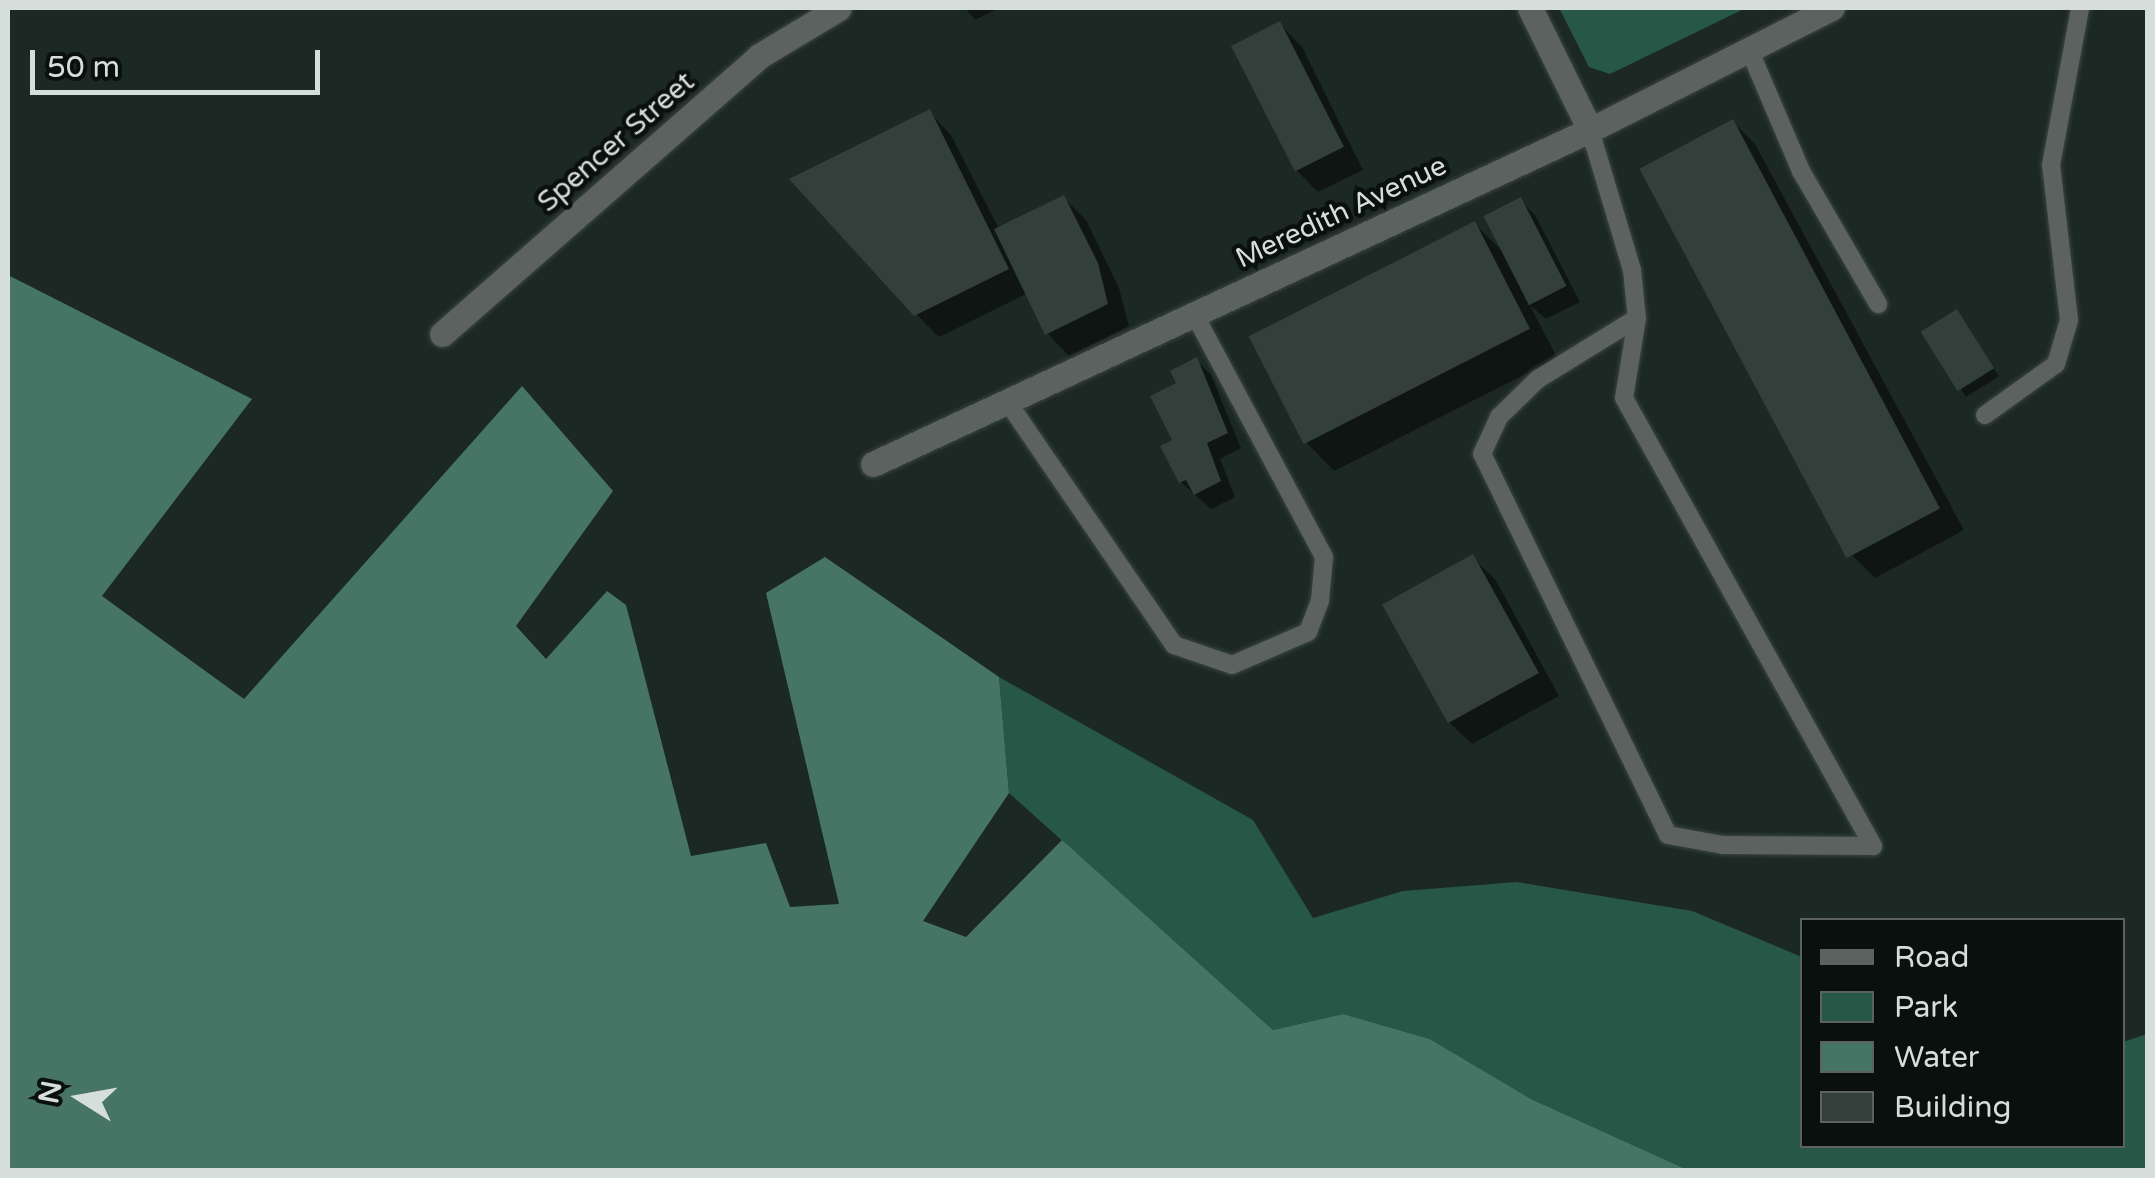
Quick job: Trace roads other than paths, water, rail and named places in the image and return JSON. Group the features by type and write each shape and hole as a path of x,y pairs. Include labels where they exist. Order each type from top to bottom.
{"street":[{"name":"Spencer Street","path":"442,334 759,56 839,8"},
{"path":"1530,8 1590,130"},
{"name":"Meredith Avenue","path":"872,464 1590,130 1832,8"}],"lane":[{"path":"1985,415 2056,364 2069,320 2050,165 2080,8"},
{"path":"1749,49 1801,171 1878,304"},
{"path":"1590,130 1632,270 1637,318 1624,398 1873,846 1723,845 1668,834 1482,454 1499,418 1538,380 1637,318"},
{"path":"1007,401 1174,645 1232,665 1308,632 1320,600 1324,558 1194,314"}],"water":[{"path":"8,275 252,399 102,596 244,699 522,386 613,491 516,626 546,659 607,591 626,605 691,856 766,843 790,907 839,904 766,593 825,557 999,677 1009,793 923,921 966,937 1062,840 1273,1030 1343,1014 1430,1039 1531,1099 1688,1170 8,1170"}]}
